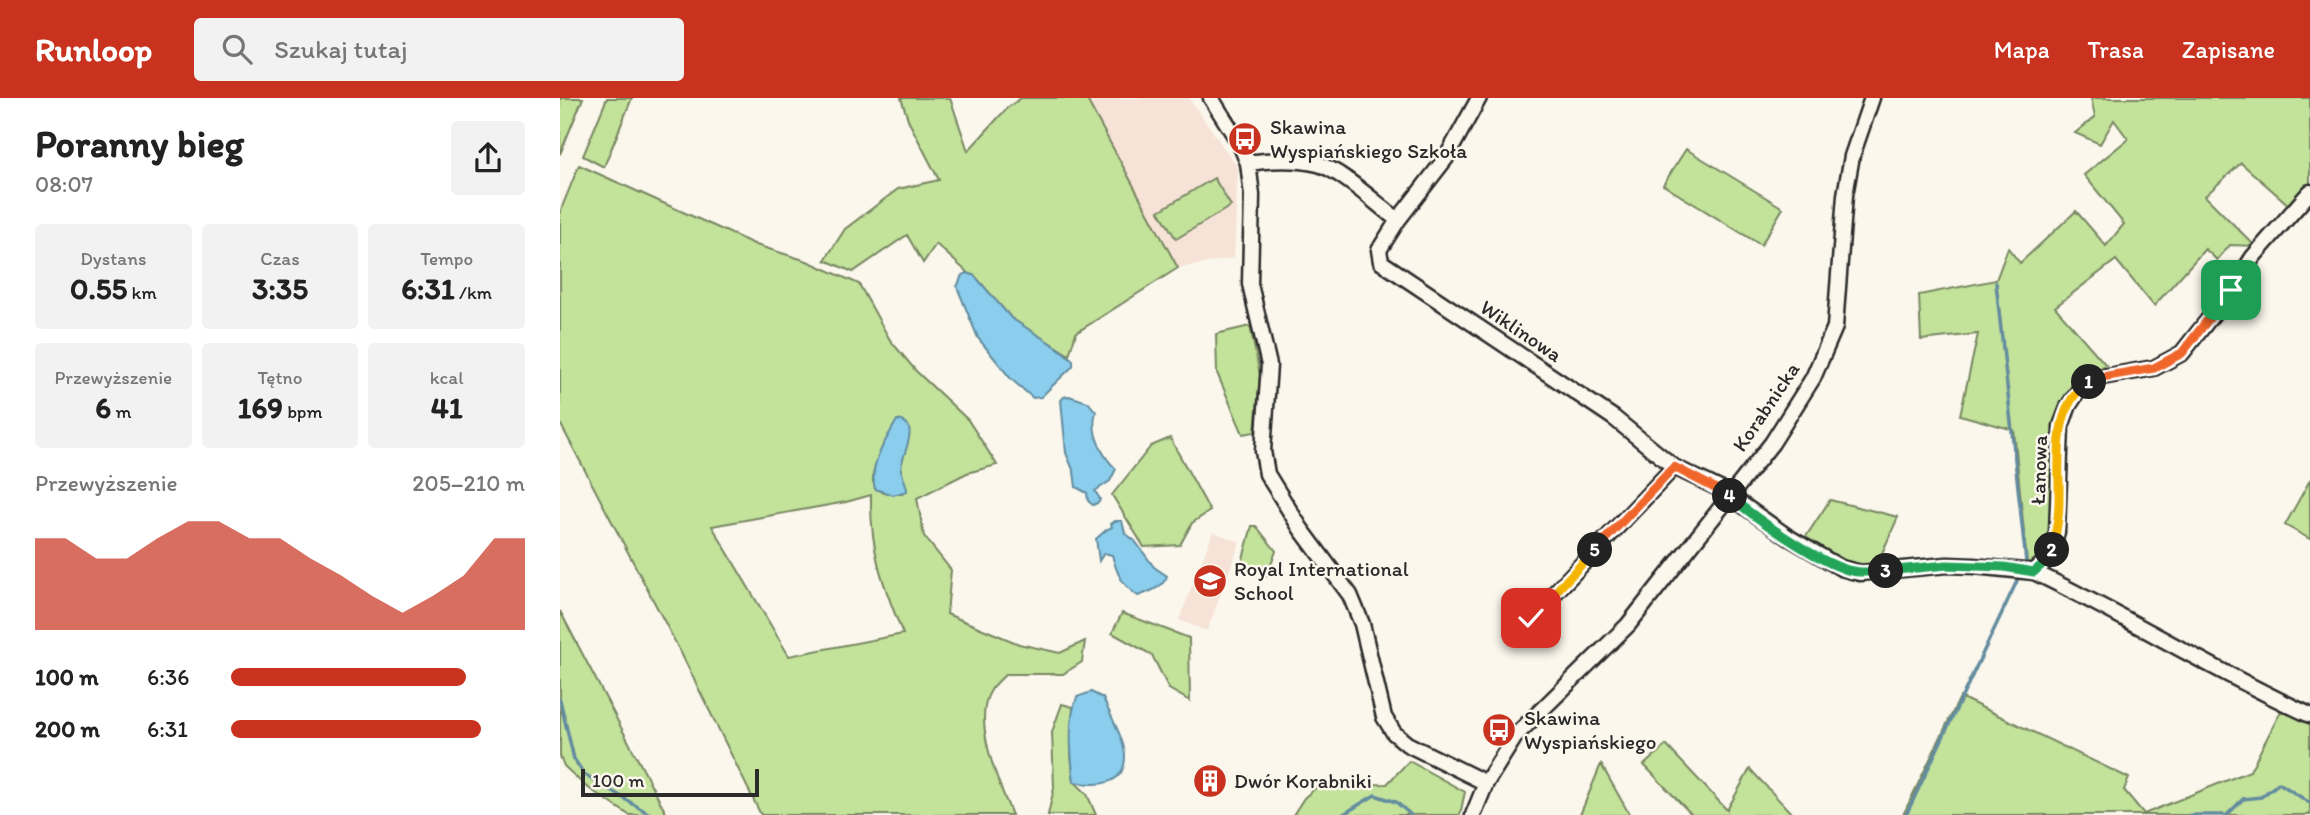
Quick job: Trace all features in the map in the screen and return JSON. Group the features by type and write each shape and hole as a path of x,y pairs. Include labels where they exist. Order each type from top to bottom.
{"street":[{"path":"1211,98 1240,144 1248,163 1252,195 1250,284 1269,365 1263,451 1267,474 1301,529 1350,595 1362,624 1384,717 1394,733 1407,744 1486,783"},
{"name":"Wiklinowa","path":"1479,98 1446,158 1398,220 1379,250 1381,262 1614,418 1674,467 1729,495"},
{"name":"Korabnicka","path":"1473,815 1486,783 1516,735 1628,625 1772,443 1813,378 1828,346 1837,310 1845,195 1852,156 1872,98"},
{"path":"1248,163 1265,160 1320,164 1398,220"},
{"name":"Łanowa","path":"2034,572 2050,557 2057,532 2061,426 2069,405 2081,387 2096,378 2154,368 2182,353 2253,257 2310,192"},
{"path":"1531,618 1674,467"},
{"path":"1729,495 1796,542 1841,568 1860,573 1961,565 2004,567 2034,572 2310,715"}],"shaded area":[{"path":"1086,98 1189,98 1238,168 1234,258 1178,268"},
{"name":"Royal International School","path":"1213,532 1240,542 1207,631 1179,620"}],"green space":[{"path":"560,98 583,98 560,154"},
{"path":"607,98 632,98 604,167 583,156"},
{"path":"901,98 950,98 968,151 1007,108 1021,98 1086,98 1178,268 1076,333 1069,355 1011,318 975,276 968,273 936,244 923,263 907,235 853,272 825,260 845,229 898,189 939,180 909,122"},
{"path":"2091,98 2310,98 2310,185 2290,206 2241,163 2205,196 2255,246 2230,245 2217,260 2205,249 2154,306 2116,260 2055,307 2106,365 2077,380 2070,391 2053,532 2044,552 2027,563 2014,430 1960,415 1978,334 1921,340 1919,295 1996,280 2008,248 2020,263 2076,211 2106,246 2124,224 2084,175 2128,139 2114,120 2100,144 2075,133 2095,117"},
{"path":"1686,149 1783,208 1761,245 1663,185"},
{"path":"579,165 756,245 807,261 859,284 890,340 916,371 968,420 997,465 967,473 917,498 924,536 951,570 947,614 1019,644 1060,653 1085,641 1082,662 1063,674 1006,674 991,690 984,718 985,735 994,770 1012,815 761,815 681,653 560,423 560,212","holes":["883,445 903,456 902,494 883,493 873,482","871,495 875,550 903,634 789,656 712,526"]},
{"path":"1214,178 1231,206 1176,239 1159,211"},
{"path":"1250,326 1260,375 1255,432 1243,434 1217,373 1216,334"},
{"path":"1170,438 1210,511 1192,523 1180,545 1144,547 1112,495 1151,446"},
{"path":"2310,480 2310,539 2285,525"},
{"path":"1830,500 1898,517 1876,567 1837,559 1803,541"},
{"path":"1252,526 1256,526 1276,551 1267,576 1241,566"},
{"path":"560,611 667,815 629,815 584,785 564,766 560,756"},
{"path":"1122,613 1189,638 1190,701 1169,689 1152,655 1112,633"},
{"path":"1960,697 2129,778 2124,790 2144,814 2250,771 2283,707 2310,720 2310,815 1903,815"},
{"path":"1062,704 1073,707 1071,755 1074,781 1087,794 1096,815 1048,815 1054,788 1052,732"},
{"path":"1666,745 1727,810 1750,769 1793,815 1692,815 1644,765"},
{"path":"1409,761 1465,792 1460,815 1293,815 1304,798 1319,785 1387,784"},
{"path":"1601,764 1628,812 1630,815 1580,815"}],"water":[{"path":"968,273 975,276 1011,318 1073,360 1073,366 1041,397 1033,398 1011,379 978,338 957,287 962,275"},
{"path":"1069,396 1088,402 1096,412 1094,427 1098,442 1116,469 1110,481 1095,491 1100,499 1093,505 1088,501 1087,493 1076,487 1074,472 1066,453 1061,400"},
{"path":"897,420 905,422 910,433 901,469 907,491 893,495 875,489 873,480 879,453"},
{"path":"1122,521 1125,533 1135,541 1154,567 1167,576 1155,589 1138,596 1121,579 1112,555 1104,553 1099,561 1096,539 1112,527 1111,524"},
{"path":"1091,692 1103,698 1120,735 1125,756 1120,774 1115,779 1100,784 1074,782 1071,728 1074,707 1077,697"}],"waterway":[{"path":"1996,283 2026,562 2024,566"},
{"path":"1906,815 2017,581"},
{"path":"560,700 574,759 584,774 651,815"},
{"path":"2227,815 2243,799 2261,797 2279,783 2310,803"},
{"path":"1342,815 1375,795 1396,802 1411,815"},
{"path":"2190,815 2224,815"}],"place":[{"name":"Skawina Wyspiańskiego Szkoła","path":"1245,139"},
{"name":"Royal International School","path":"1210,581"},
{"name":"Skawina Wyspiańskiego","path":"1499,730"},
{"name":"Dwór Korabniki","path":"1210,781"}],"route":[{"path":"1531,618 1674,467 1720,489 1814,554 1841,568 1860,573 1947,565 2004,567 2034,572 2050,557 2057,532 2061,426 2069,405 2081,387 2096,378 2154,368 2182,353 2231,290"}]}
